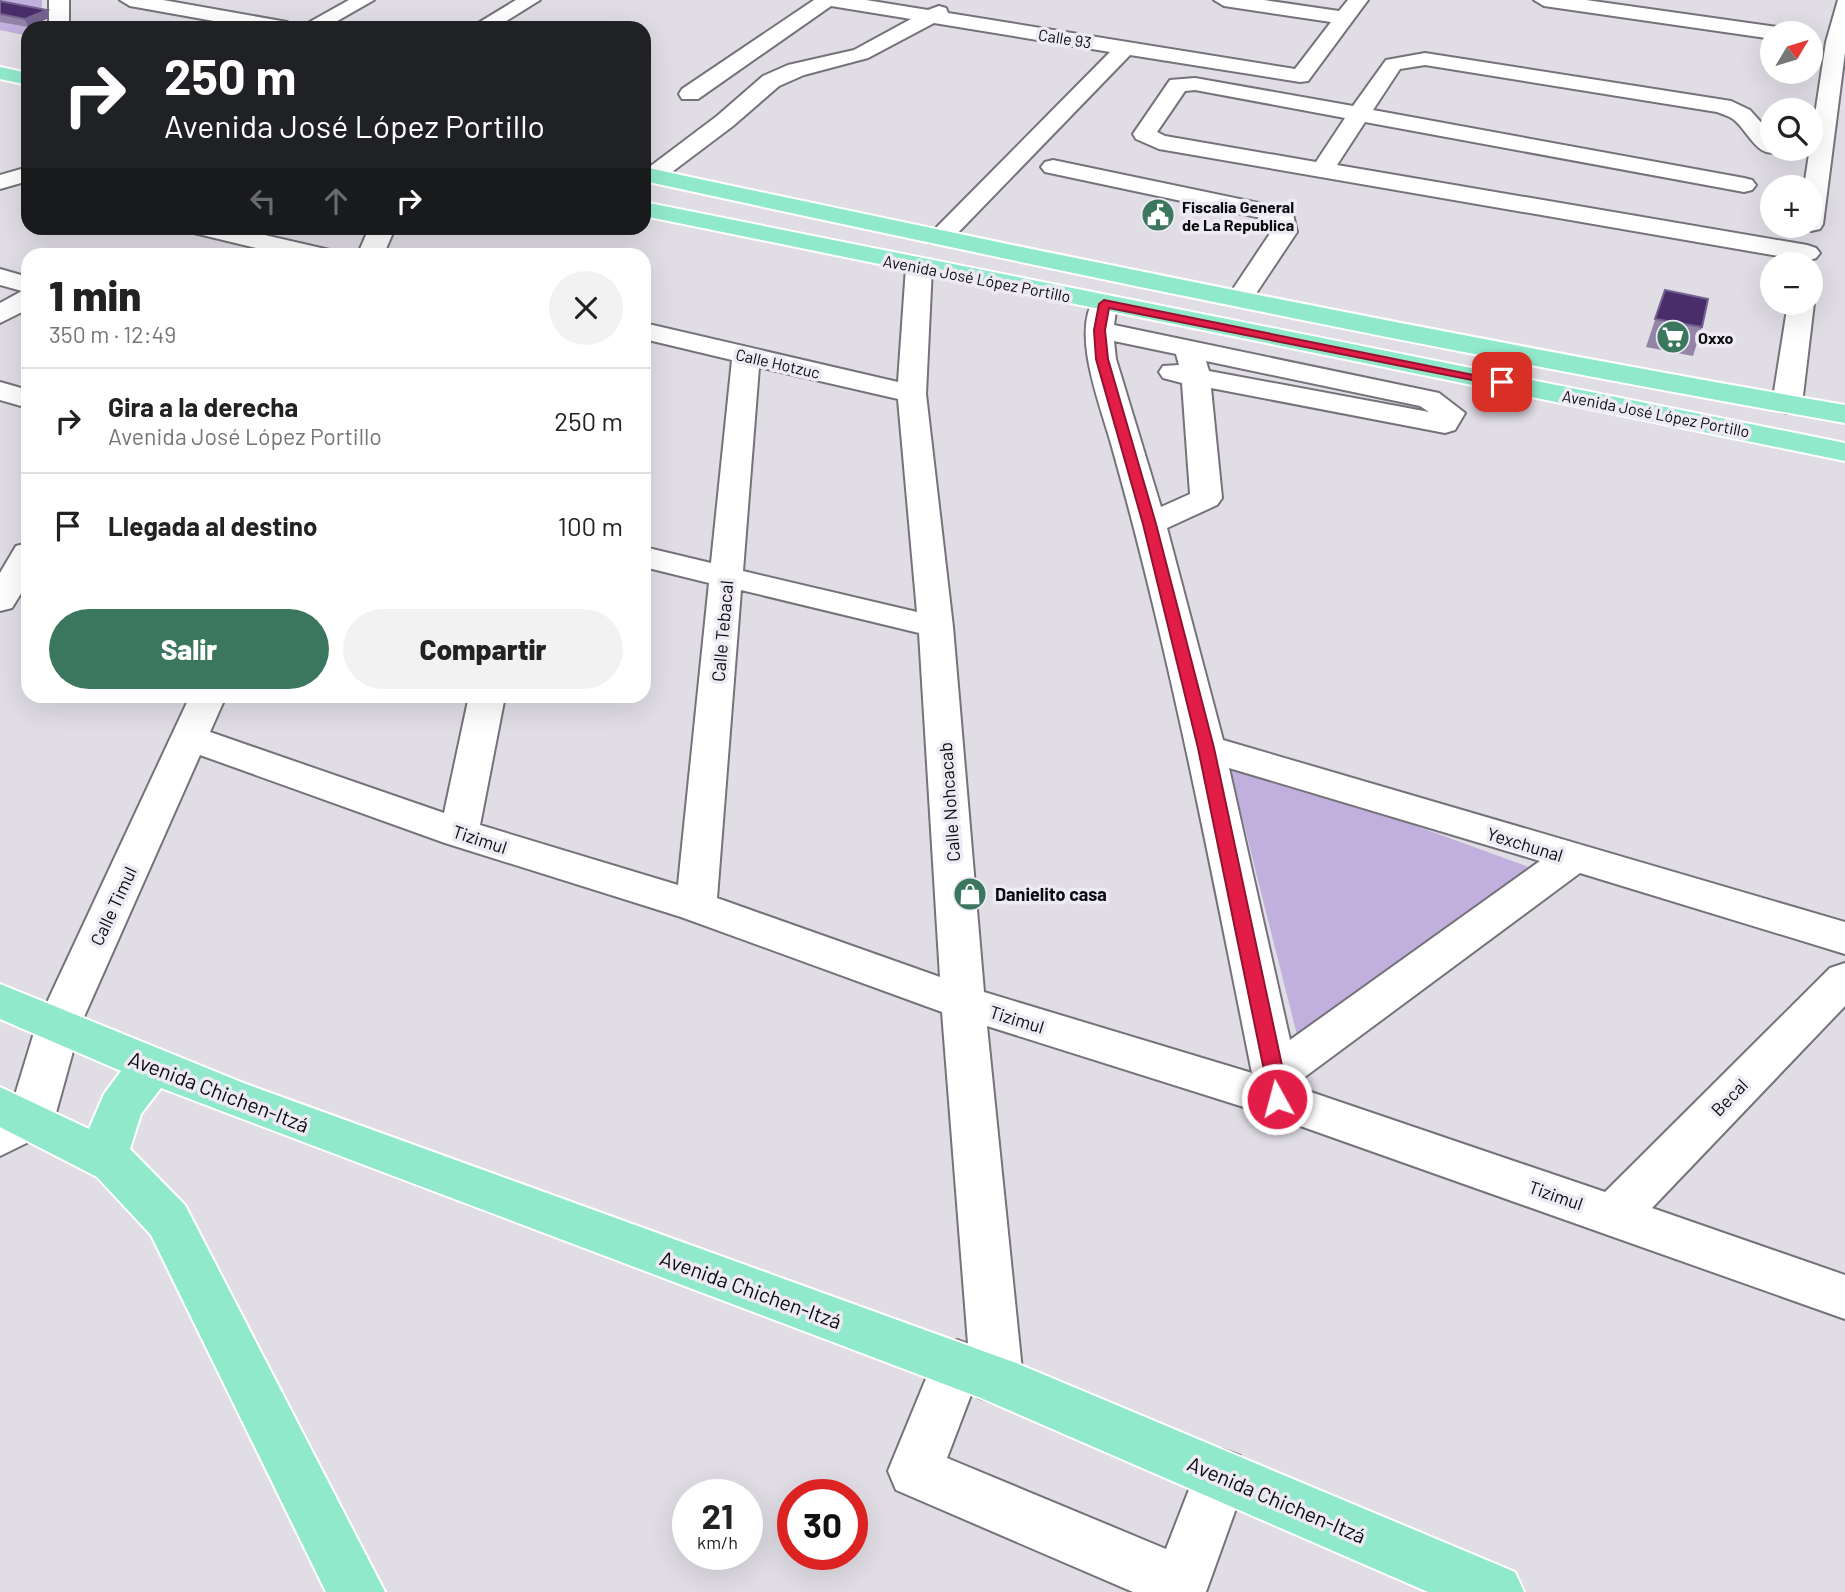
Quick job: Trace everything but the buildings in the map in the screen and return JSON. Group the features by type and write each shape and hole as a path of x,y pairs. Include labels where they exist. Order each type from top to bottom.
{"main road":[{"path":"0,73 21,78"},
{"name":"Avenida José López Portillo","path":"651,176 929,253 1102,331 1845,452"},
{"name":"Avenida José López Portillo","path":"651,210 1240,298 1845,414"},
{"name":"Avenida Chichen-Itzá","path":"0,1001 230,1097 977,1372 1495,1592"},
{"path":"105,1158 113,1120 131,1087 155,1066"},
{"path":"10,1121 114,1163 168,1220 356,1592"}],"street":[{"path":"59,0 59,21"},
{"path":"130,0 248,21"},
{"path":"323,21 364,0"},
{"path":"492,21 530,0"},
{"path":"690,94 828,0"},
{"name":"Calle 93","path":"828,0 1300,76 1344,18"},
{"path":"651,173 715,129 771,81 796,70 861,54 933,17 954,0"},
{"path":"1224,0 1344,18 1358,0"},
{"path":"1544,0 1760,31"},
{"path":"1823,135 1836,42 1845,4"},
{"path":"1824,40 1836,42"},
{"path":"929,253 1125,48"},
{"path":"1321,171 1392,64 1425,59 1723,106 1742,115 1760,136"},
{"path":"1744,185 1632,184 1358,113 1195,84 1178,85 1144,134 1159,142 1771,252"},
{"path":"1053,167 1283,215 1284,232 1240,298"},
{"path":"1,181 21,176"},
{"path":"1,181 21,185"},
{"path":"1621,223 1632,184"},
{"path":"234,235 290,248"},
{"name":"Calle Nohcacab","path":"929,253 912,394 936,627 963,1002 977,1372"},
{"path":"0,277 21,283"},
{"path":"0,315 21,302"},
{"path":"1787,404 1799,315"},
{"path":"1102,331 1193,364 1445,424 1450,413 1429,399 1193,364"},
{"path":"1102,331 1206,748 1276,1087 1573,858"},
{"name":"Calle Hotzuc","path":"651,333 912,394"},
{"name":"Calle Tebacal","path":"696,906 746,356"},
{"path":"1150,524 1206,498 1193,364"},
{"path":"0,391 21,397"},
{"path":"651,559 936,627"},
{"path":"0,601 21,565"},
{"name":"Calle Timul","path":"10,1121 58,1026 205,703"},
{"path":"459,833 485,703"},
{"name":"Tizimul","path":"191,738 459,833 696,906 963,1002 1276,1087 1614,1215 1845,1297"},
{"name":"Yexchunal","path":"1206,748 1845,938"},
{"name":"Becal","path":"1614,1215 1845,979"},
{"path":"977,1372 915,1471 1181,1584 1221,1475"}],"shaded area":[{"path":"0,0 42,0 41,21 21,21 21,34 0,30"},
{"path":"1227,757 1537,870 1299,1043"}],"place":[{"name":"Fiscalia General de La Republica","path":"1158,215"},
{"name":"Oxxo","path":"1673,337"},
{"name":"Danielito casa","path":"970,894"}],"route":[{"path":"1277,1099 1275,1075 1206,748 1150,524 1102,359 1100,319 1104,304 1502,382"}]}
